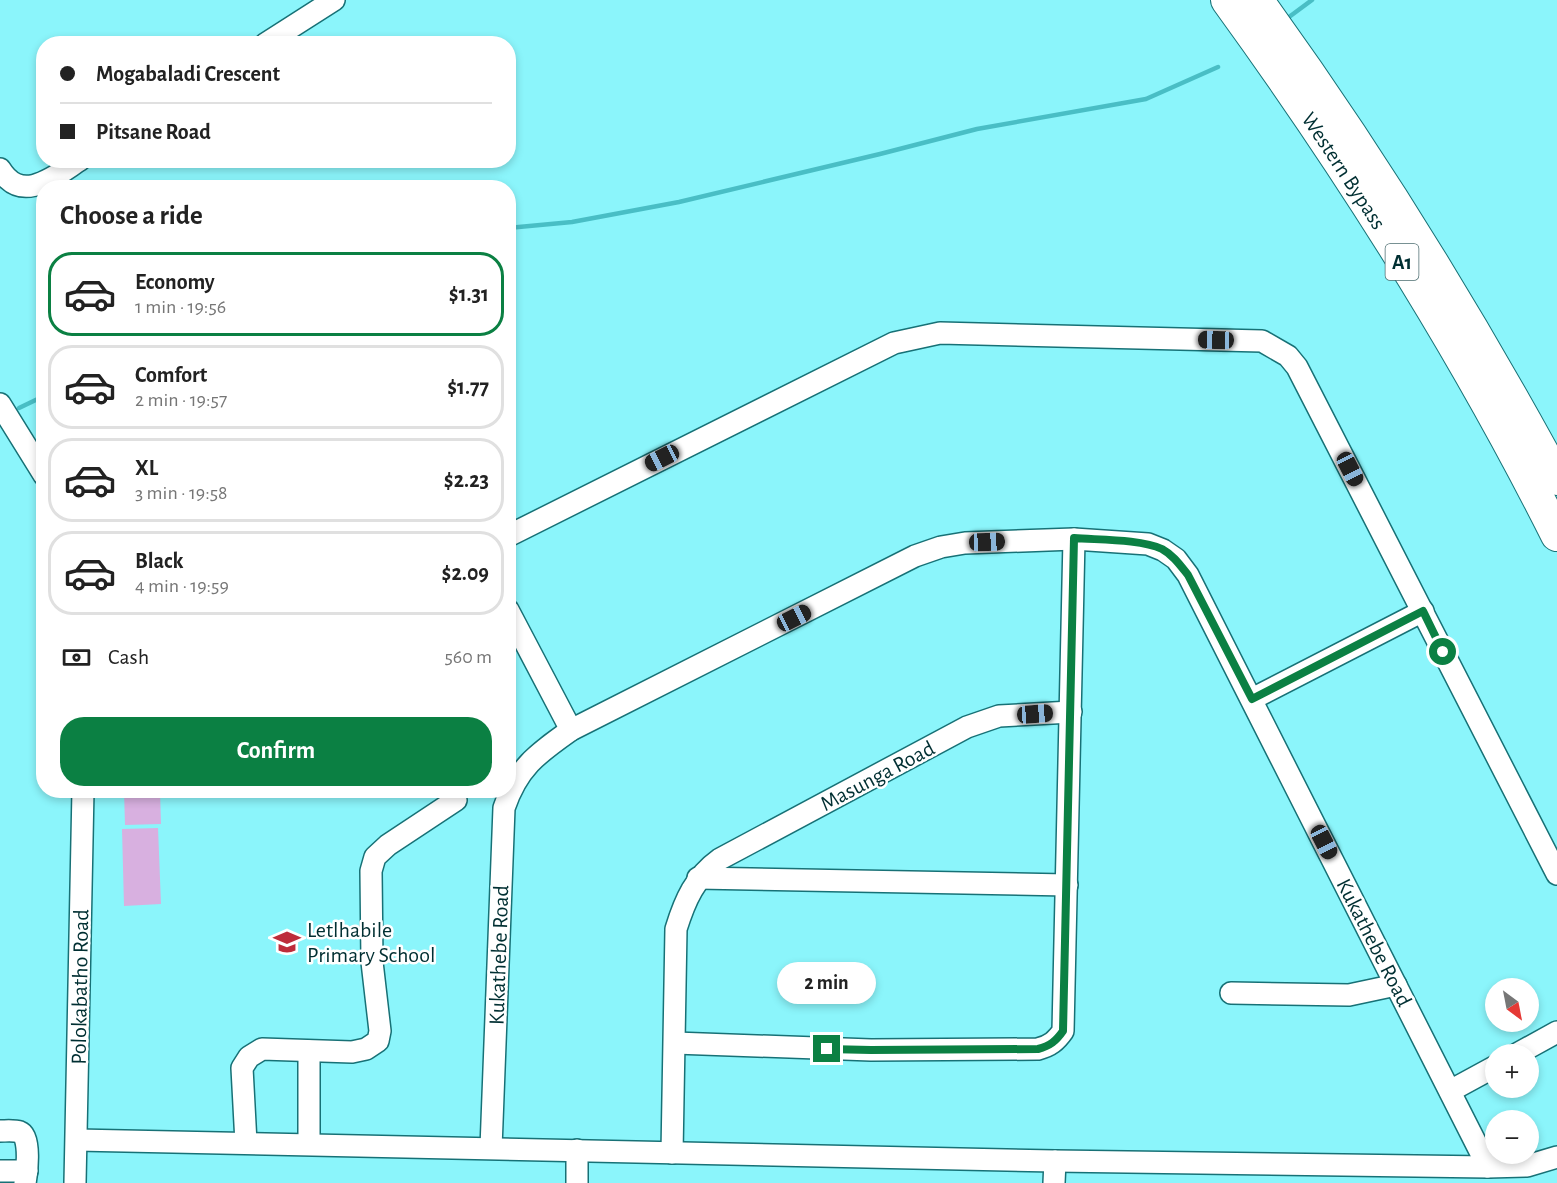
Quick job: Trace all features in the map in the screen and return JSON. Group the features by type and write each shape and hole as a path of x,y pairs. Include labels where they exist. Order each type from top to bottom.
{"highway":[{"name":"Western Bypass","path":"1227,0 1290,87 1406,269 1477,388 1557,536"},
{"name":"Western Bypass","path":"1257,0 1312,75 1429,256 1500,374 1557,479"}],"street":[{"path":"278,36 334,0"},
{"path":"49,180 68,168"},
{"path":"0,169 4,176 17,184 36,186"},
{"path":"516,532 894,343 916,337 940,333 1262,341 1288,356 1297,367 1557,874"},
{"path":"0,404 36,462"},
{"path":"675,1043 871,1050 1038,1049 1057,1040 1063,1031 1074,538"},
{"name":"Kukathebe Road","path":"516,782 536,754 571,730 915,556 941,546 1074,538 1148,544 1163,549 1176,559 1188,575 1488,1167"},
{"path":"1252,699 1423,611"},
{"path":"516,625 571,730"},
{"name":"Masunga Road","path":"698,878 720,859 968,727 999,716 1071,712"},
{"name":"Polokabatho Road","path":"75,1183 83,798"},
{"name":"Kukathebe Road","path":"491,1148 504,807 507,798"},
{"path":"246,1143 242,1068 249,1057 262,1049 352,1052 366,1049 378,1041 380,1031 372,962 371,871 375,857 388,845 456,800"},
{"path":"672,1153 676,929 698,878 1067,885"},
{"path":"1231,993 1349,995 1396,985"},
{"path":"1535,1044 1557,1032"},
{"path":"309,1051 309,1144"},
{"path":"1450,1091 1485,1072"},
{"path":"0,1131 19,1132 24,1135 26,1177 0,1171"},
{"path":"77,1140 1055,1161 1345,1173 1527,1166 1557,1157"},
{"path":"577,1150 577,1183"},
{"path":"1054,1183 1055,1161"}],"shaded area":[{"path":"124,798 160,798 161,824 125,825"},
{"path":"158,828 161,904 124,906 122,829"}],"waterway":[{"path":"1289,17 1312,0"},
{"path":"516,227 572,222 679,202 977,129 1146,99 1218,67"},
{"path":"19,408 36,400"}],"place":[{"name":"Letlhabile Primary School","path":"287,942"}],"route":[{"path":"827,1049 1038,1049 1057,1040 1063,1031 1074,538 1148,544 1163,549 1176,559 1188,575 1252,699 1423,611 1443,652"}]}
